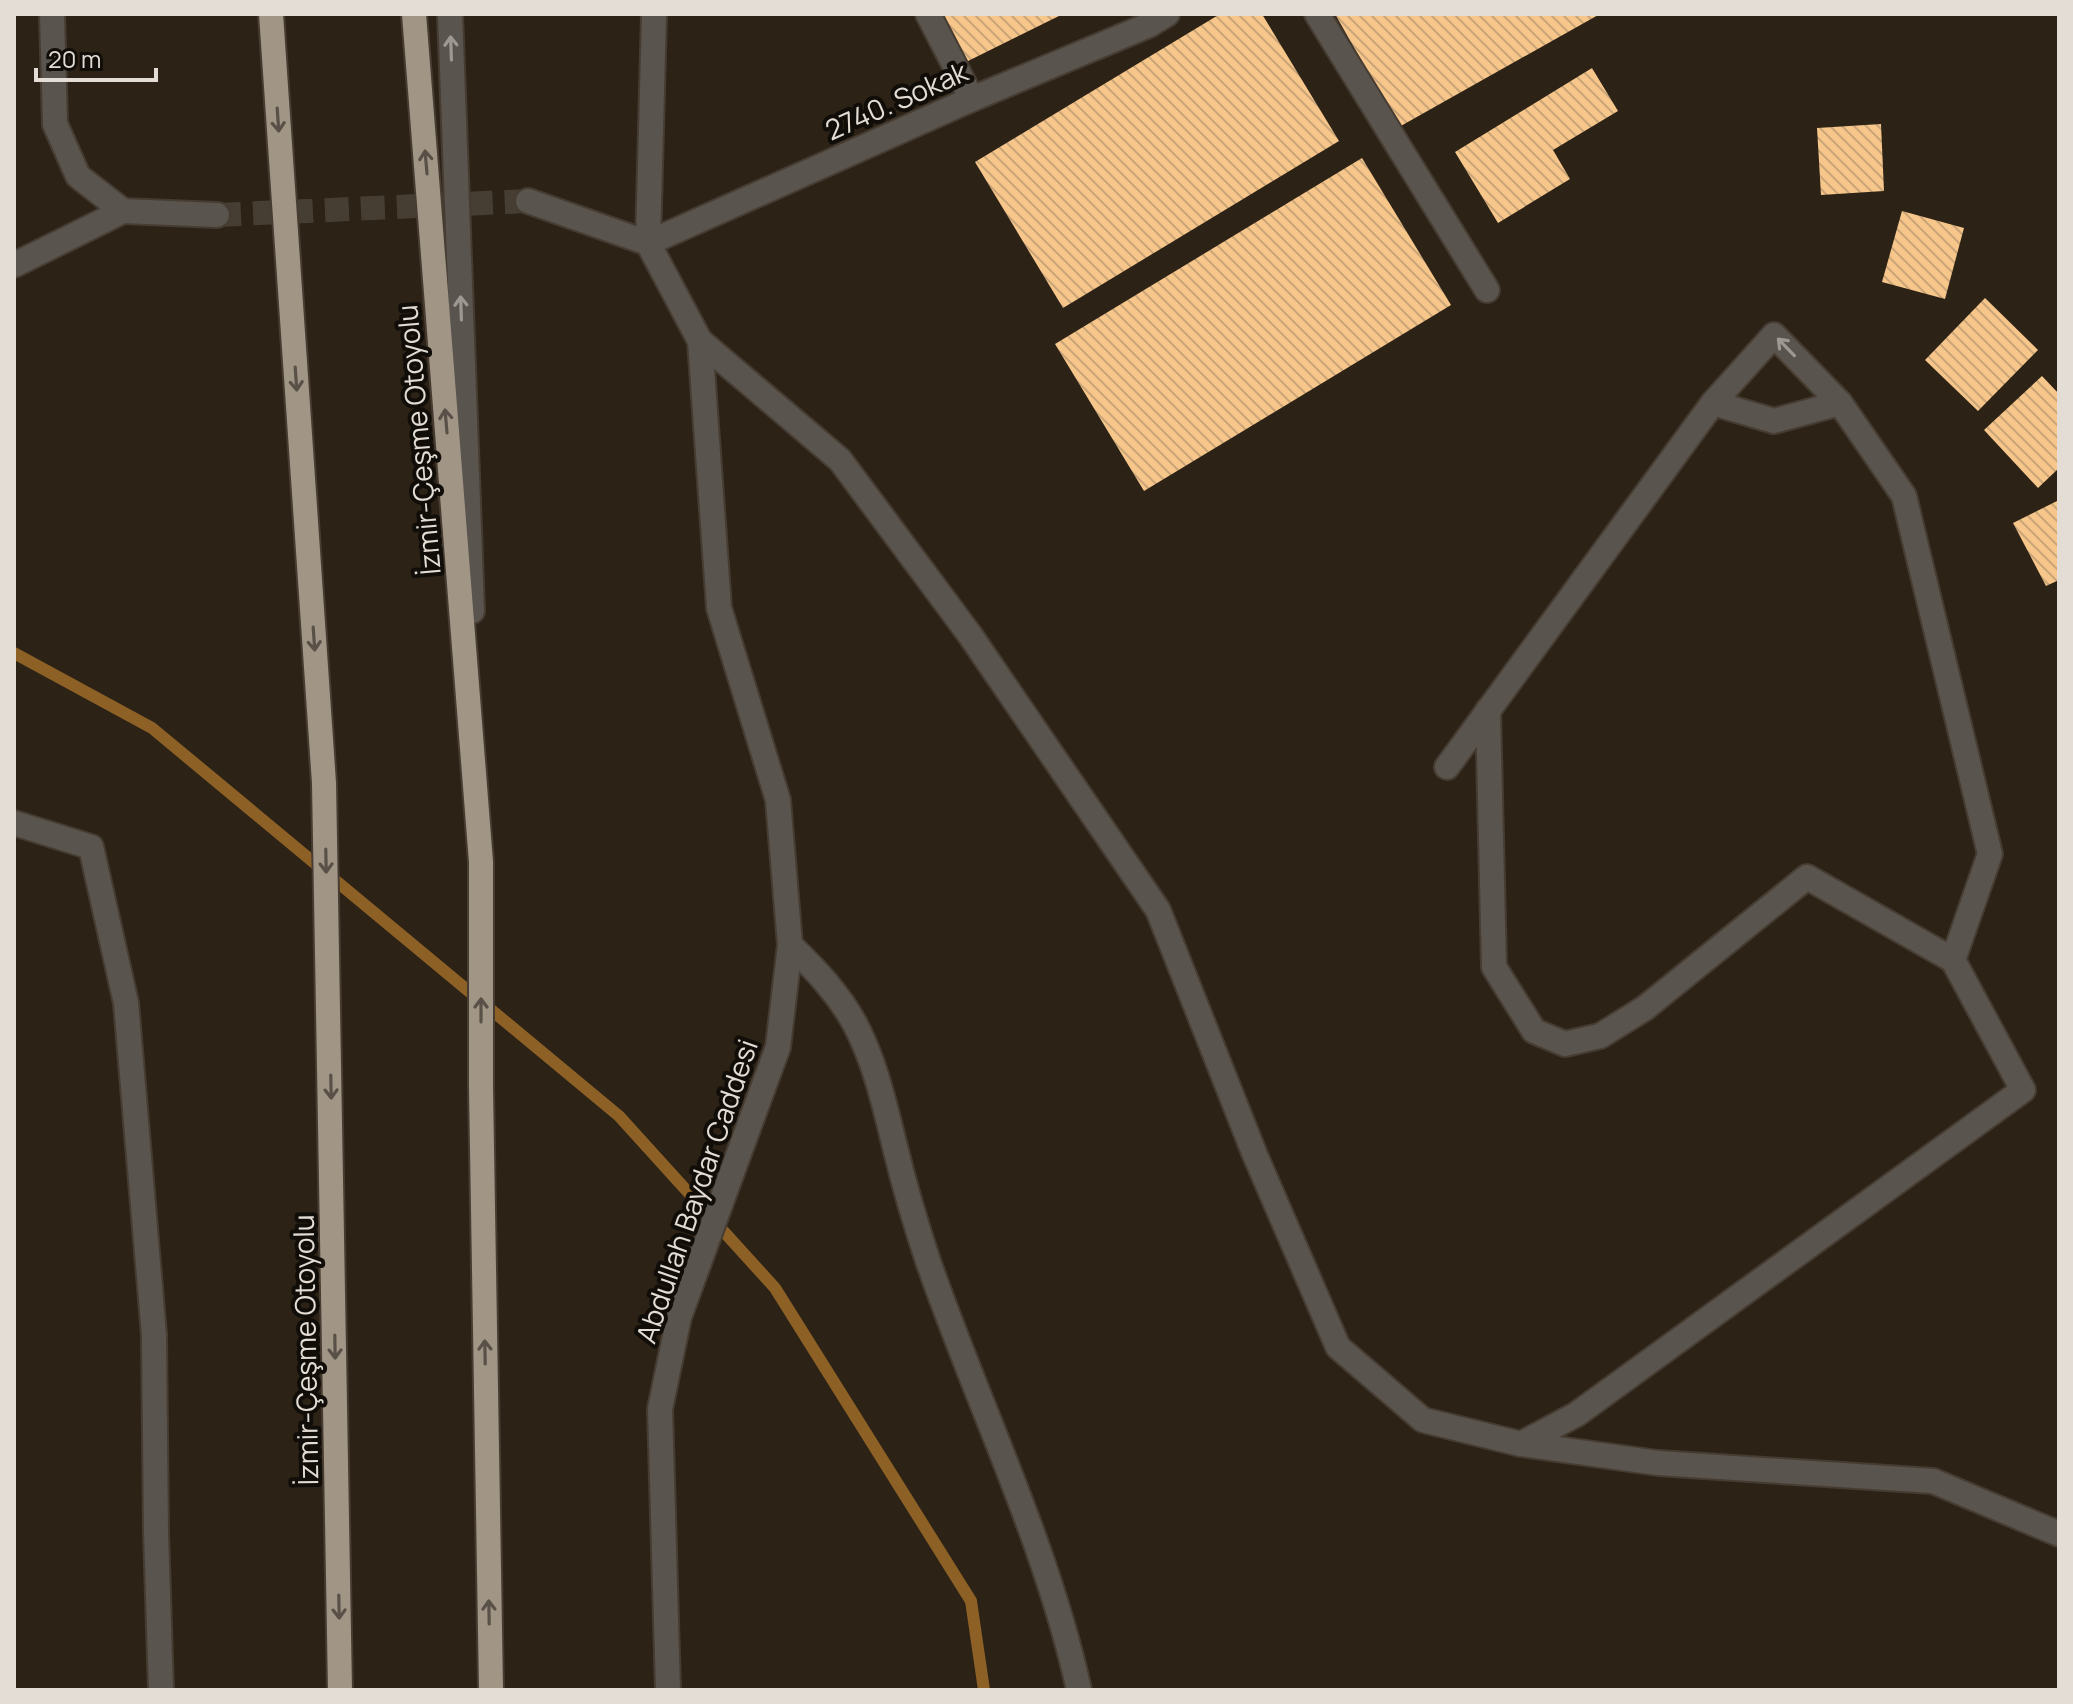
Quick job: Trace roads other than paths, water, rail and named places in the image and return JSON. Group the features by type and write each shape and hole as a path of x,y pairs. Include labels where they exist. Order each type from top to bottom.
{"highway":[{"name":"İzmir-Çeşme Otoyolu","path":"271,14 324,783 340,1690"},
{"name":"İzmir-Çeşme Otoyolu","path":"414,14 481,862 481,1088 491,1690"}],"street":[{"path":"52,14 55,124 78,176 123,211"},
{"path":"450,14 481,862"},
{"name":"Abdullah Baydar Caddesi","path":"655,14 648,243 700,341 719,608 778,800 790,945 778,1047 679,1317 660,1409 668,1690"},
{"path":"928,14 972,99"},
{"name":"2740. Sokak","path":"648,243 972,99 1149,25 1167,14"},
{"path":"1317,14 1487,290"},
{"path":"528,201 648,243"},
{"path":"14,265 123,211 217,215"},
{"path":"1447,767 1713,403 1774,335 1840,403 1904,496 1990,854 1953,960"},
{"path":"700,341 840,460 970,635 1158,910 1255,1155 1338,1347 1423,1420 1521,1444 1658,1463 1933,1481 2059,1534"},
{"path":"1713,403 1774,421 1840,403"},
{"path":"1488,710 1494,967 1534,1031 1565,1044 1600,1036 1645,1008 1807,877 1953,960 2023,1090 1577,1414 1521,1444"},
{"path":"14,823 91,847 126,1003 154,1335 161,1690"},
{"path":"790,945 839,998 877,1075 927,1258 1024,1508 1052,1589 1079,1690"}],"waterway":[{"path":"14,653 152,728 619,1116 775,1288 971,1601 984,1690"}],"tunnel":[{"path":"217,215 528,201"}]}
